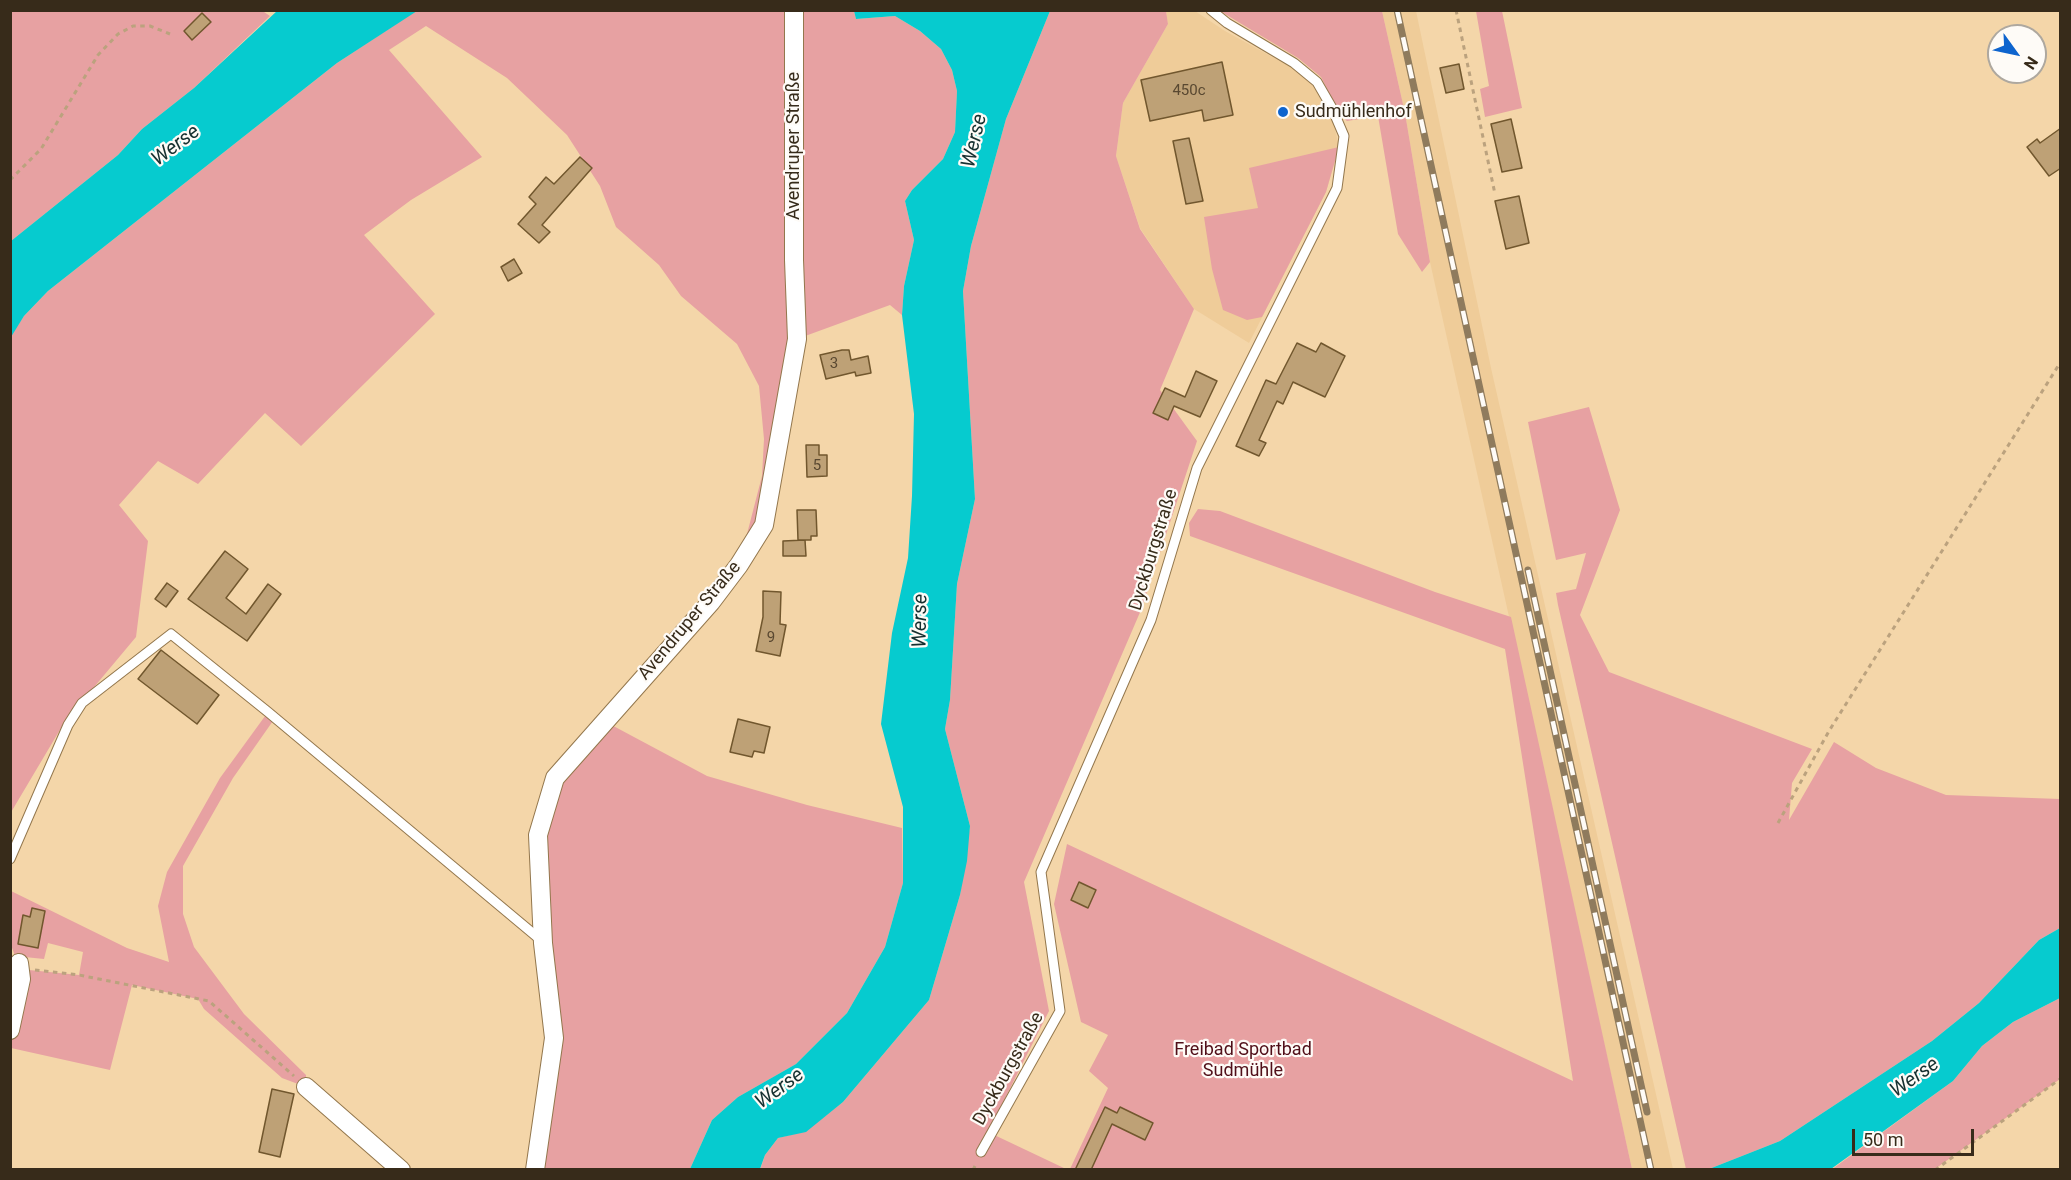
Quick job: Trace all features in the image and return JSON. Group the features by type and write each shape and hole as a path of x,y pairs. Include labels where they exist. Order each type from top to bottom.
{"street":[{"name":"Avendruper Straße","path":"535,1170 554,1038 543,942 538,835 555,778 711,602 739,565 764,525 797,339 794,260 793,12"},
{"path":"10,1030 21,979 15,958"},
{"path":"306,1088 401,1170"}],"lane":[{"name":"Dyckburgstraße","path":"981,1152 1060,1011 1041,872 1151,620 1197,468 1338,188 1344,136 1317,82 1294,63 1227,23 1211,10"},
{"path":"10,859 68,725 82,703 171,634 543,942"}],"path":[{"path":"1456,10 1495,194"},
{"path":"10,180 41,148 98,55 118,34 133,26 150,26 170,34"},
{"path":"1778,823 1829,731 2061,363"},
{"path":"15,958 29,970 79,975 209,1001 306,1088"},
{"path":"1935,1170 2061,1079"}],"shaded area":[{"path":"1166,11 1195,11 1225,31 1296,70 1313,86 1333,120 1339,147 1326,192 1249,343 1194,309 1140,228 1116,156 1123,103 1168,24"},
{"path":"1382,11 1416,11 1491,368 1673,1169 1632,1169 1430,262 1405,113"}],"green space":[{"path":"261,10 270,16 194,88 142,129 118,155 11,241 11,11"},
{"path":"416,11 854,11 856,19 895,16 920,31 941,49 952,70 957,91 955,132 943,159 912,190 905,201 914,240 904,286 902,315 890,305 797,339 764,525 739,565 762,476 764,439 759,386 737,344 681,296 659,265 616,227 600,186 567,135 507,78 426,26 389,50 482,157 411,200 364,235 435,314 301,446 265,413 198,484 158,461 119,505 148,541 136,637 64,723 10,814 10,337 24,316 48,291 337,63"},
{"path":"1050,11 1166,11 1168,24 1123,103 1116,156 1140,229 1194,309 1160,390 1197,441 1141,610 1024,882 1049,1011 988,1132 1066,1169 760,1170 765,1155 778,1138 806,1131 843,1102 929,1000 960,895 970,826 945,729 950,700 957,584 975,499 963,291 971,246 1006,119"},
{"path":"1220,11 1382,11 1405,113 1430,262 1422,272 1398,234 1378,116 1347,121 1340,115 1321,77 1298,58"},
{"path":"1476,11 1502,11 1522,108 1485,117 1480,89 1489,86"},
{"path":"1339,147 1326,192 1262,317 1247,320 1223,310 1212,269 1204,217 1258,208 1249,168"},
{"path":"1589,407 1620,510 1580,615 1609,672 1812,749 1792,783 1789,820 1834,742 1876,768 1946,795 2060,799 2060,928 2039,940 1979,1003 1932,1041 1780,1141 1709,1169 1686,1169 1558,605 1556,593 1576,589 1586,553 1556,560 1528,422"},
{"name":"Freibad Sportbad Sudmühle","path":"1198,509 1220,511 1435,592 1511,617 1632,1169 1070,1169 1108,1088 1089,1071 1108,1035 1081,1022 1054,904 1067,844 1573,1081 1505,649 1190,536 1189,523"},
{"path":"268,712 275,718 233,778 183,866 183,914 194,947 244,1014 306,1075 306,1087 282,1078 204,1009 198,999 132,985 110,1070 11,1048 11,1031 21,979 29,970 79,975 83,952 48,943 44,959 15,956 11,945 11,891 127,948 169,962 158,906 167,872 220,778"},
{"path":"604,721 707,776 807,805 902,828 903,883 885,947 847,1013 796,1064 738,1097 712,1120 690,1169 535,1170 554,1038 538,835 555,778"},
{"path":"2060,998 2060,1079 1935,1169 1831,1170 1953,1081 1982,1046 2013,1022"}],"water":[{"name":"Werse","path":"277,11 417,11 337,63 48,291 24,316 11,337 11,241 118,155 142,129 194,88"},
{"name":"Werse","path":"854,11 1050,11 1006,119 971,246 963,291 975,499 957,584 950,700 945,729 970,826 967,861 960,895 929,1000 843,1102 806,1132 778,1138 765,1155 760,1169 690,1169 712,1120 738,1097 796,1064 847,1013 885,947 903,883 903,807 881,724 892,633 908,558 912,496 914,414 902,315 904,286 914,240 905,201 912,190 943,159 955,132 957,91 952,70 941,49 920,31 895,16 856,19"},
{"name":"Werse","path":"2060,928 2060,998 2013,1022 1982,1046 1953,1081 1831,1169 1709,1169 1780,1141 1932,1041 1979,1003 2039,940"}],"building":[{"path":"202,13 211,22 192,40 184,31"},
{"path":"1222,62 1233,115 1204,121 1202,110 1150,121 1141,80"},
{"path":"1459,64 1464,89 1446,93 1440,68"},
{"path":"1511,119 1522,168 1502,172 1491,124"},
{"path":"2061,128 2061,168 2049,176 2027,147 2037,139 2040,143"},
{"path":"1189,138 1203,201 1186,204 1173,141"},
{"path":"580,157 592,168 542,225 550,232 539,243 518,224 536,204 529,197 546,177 554,184"},
{"path":"1519,196 1529,243 1506,249 1495,201"},
{"path":"514,259 522,273 508,281 501,267"},
{"path":"1297,343 1316,352 1321,343 1345,356 1325,397 1293,382 1283,404 1277,401 1259,440 1266,443 1259,456 1236,446 1266,380 1276,384"},
{"path":"849,350 851,360 868,356 871,373 856,376 855,372 826,379 820,355"},
{"path":"1196,371 1217,381 1200,417 1174,406 1168,420 1153,413 1165,388 1185,397"},
{"path":"806,445 819,445 819,455 827,455 827,476 807,477"},
{"path":"797,510 816,510 817,536 811,536 811,540 798,540"},
{"path":"805,540 806,556 783,556 783,541"},
{"path":"225,551 248,569 226,598 246,614 268,584 281,594 247,641 188,599"},
{"path":"167,583 178,591 166,607 155,599"},
{"path":"763,591 781,592 780,624 786,625 780,656 756,651 763,617"},
{"path":"161,650 219,695 197,724 138,679"},
{"path":"738,719 770,727 764,753 754,751 752,757 730,752"},
{"path":"1079,882 1096,890 1088,908 1071,900"},
{"path":"32,908 45,911 38,948 18,944 23,915 30,917"},
{"path":"272,1089 294,1094 280,1157 259,1152"},
{"path":"1105,1107 1117,1113 1120,1107 1153,1123 1145,1140 1112,1124 1091,1170 1075,1170"}],"railway":[{"path":"1397,10 1651,1170"},
{"path":"1528,570 1647,1112"}],"place":[{"name":"Sudmühlenhof","path":"1283,112"}]}
